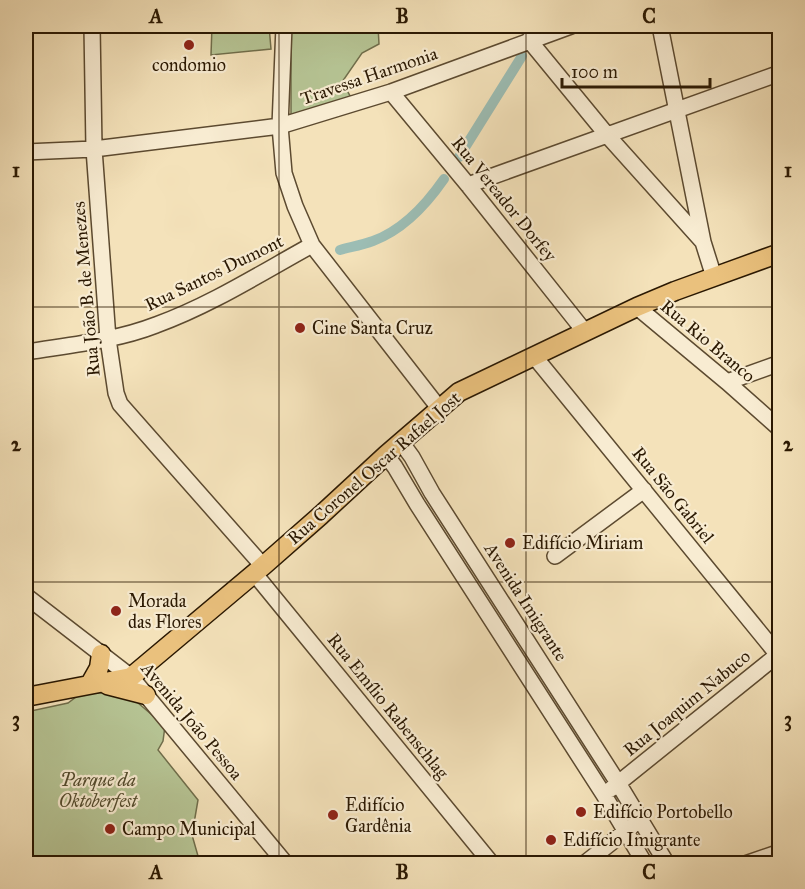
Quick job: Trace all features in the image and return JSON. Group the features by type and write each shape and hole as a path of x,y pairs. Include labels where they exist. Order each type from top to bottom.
{"main road":[{"name":"Rua Coronel Oscar Rafael Jost","path":"131,677 258,570 386,454 459,392 637,307 780,253"},
{"path":"93,684 101,654"},
{"path":"93,684 110,685 148,697 150,660"},
{"path":"26,697 131,677"}],"street":[{"name":"Rua João B. de Menezes","path":"92,26 94,149 108,339 116,393 120,404 258,570"},
{"path":"284,26 280,126 284,173 295,206 312,245 439,408"},
{"name":"Travessa Harmonia","path":"26,152 94,149 280,126 391,92 571,26"},
{"path":"660,26 703,242 714,277"},
{"path":"529,40 607,135 703,242"},
{"path":"468,185 780,73"},
{"name":"Rua Vereador Dorfey","path":"391,92 585,332"},
{"name":"Rua Santos Dumont","path":"26,352 108,339 155,326 233,289 312,245"},
{"name":"Rua Rio Branco","path":"637,307 780,429"},
{"name":"Rua São Gabriel","path":"534,356 779,656"},
{"path":"727,382 780,363"},
{"name":"Avenida Imigrante","path":"401,442 667,864"},
{"path":"386,454 604,795 645,864"},
{"path":"555,556 644,490"},
{"path":"417,504 432,493"},
{"name":"Rua Emílio Rabenschlag","path":"258,570 492,864"},
{"name":"Avenida João Pessoa","path":"26,596 131,677 286,864"},
{"name":"Rua Joaquim Nabuco","path":"618,783 779,656"},
{"path":"604,795 618,783"},
{"path":"584,864 641,820"},
{"path":"745,864 780,852"}],"green space":[{"path":"212,26 269,26 271,49 211,55"},
{"path":"291,26 378,26 379,44 362,53 342,82 352,99 291,119"},
{"name":"Parque da Oktoberfest","path":"124,691 165,726 163,741 158,750 198,800 192,835 200,863 26,863 26,712 68,703 80,694"}],"waterway":[{"path":"459,157 522,56"},
{"path":"340,250 373,241 394,230 422,207 444,179"}],"place":[{"name":"condomio","path":"189,45"},
{"name":"Cine Santa Cruz","path":"300,328"},
{"name":"Edifício Miriam","path":"510,543"},
{"name":"Morada das Flores","path":"116,611"},
{"name":"Edifício Portobello","path":"581,812"},
{"name":"Edifício Gardênia","path":"333,815"},
{"name":"Campo Municipal","path":"110,829"},
{"name":"Edifício Imigrante","path":"551,840"}]}
